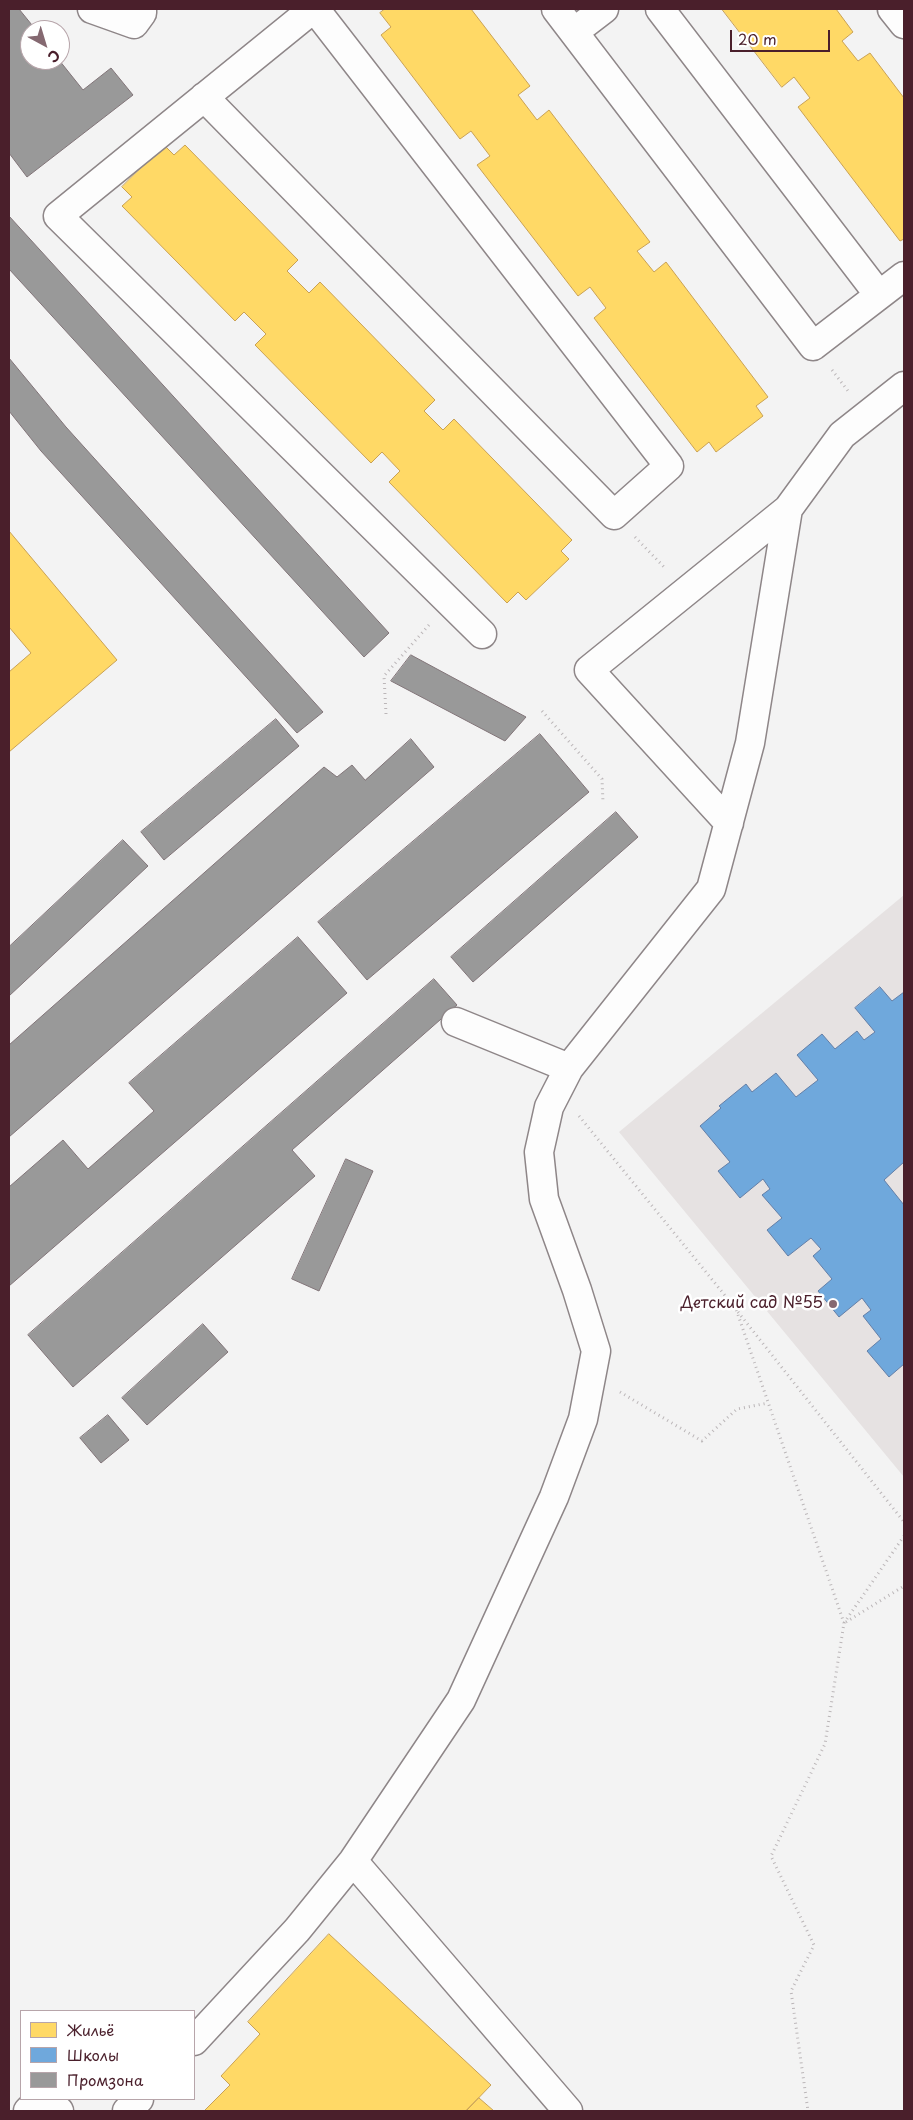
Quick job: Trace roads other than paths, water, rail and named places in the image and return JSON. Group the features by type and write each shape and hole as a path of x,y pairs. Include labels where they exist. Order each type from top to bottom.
{"lane":[{"path":"92,9 134,24 142,13 142,9"},
{"path":"204,97 614,515 669,466 314,9 204,97 58,216 482,634"},
{"path":"556,9 813,346 904,276"},
{"path":"574,32 604,9"},
{"path":"660,9 879,295"},
{"path":"892,9 904,24"},
{"path":"729,823 589,670 788,509 842,435 904,386"},
{"path":"195,2040 298,1930 353,1861 462,1700 554,1497 583,1418 596,1351 577,1290 544,1199 539,1152 549,1107 563,1078 711,889 750,743 788,509"},
{"path":"456,1022 563,1078"},
{"path":"353,1861 568,2111"},
{"path":"128,2111 138,2100"},
{"path":"28,2111 35,2104 59,2111"}],"place":[{"name":"Детский сад №55","path":"833,1304"}]}
